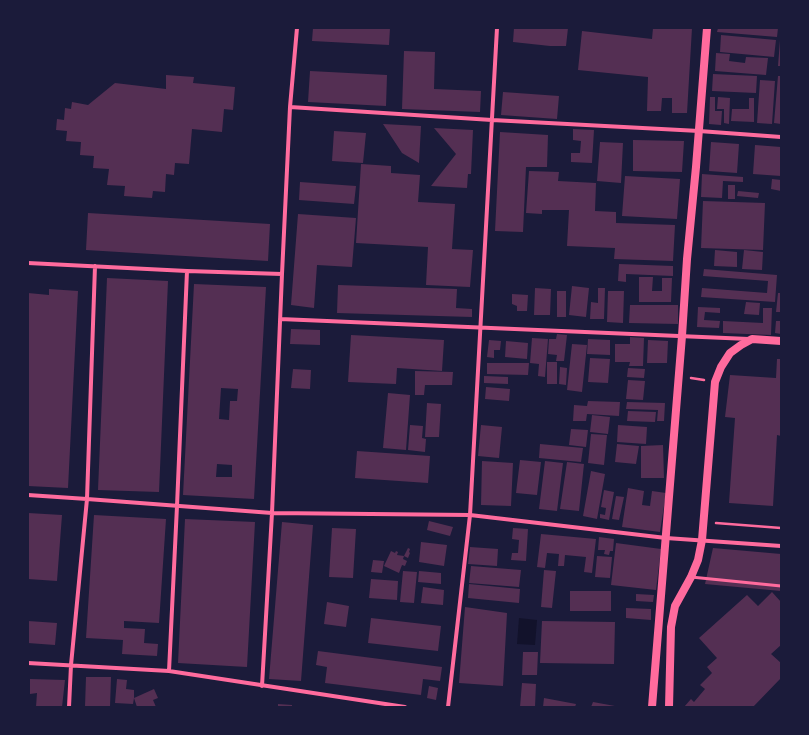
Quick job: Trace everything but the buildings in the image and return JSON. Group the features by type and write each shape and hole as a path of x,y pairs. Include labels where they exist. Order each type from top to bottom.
{"main road":[{"path":"652,707 687,259 707,28"},
{"path":"669,707 671,626 675,606 691,577 698,560 702,540 715,382 720,367 730,353 741,345 752,339 781,341"}],"street":[{"path":"262,686 272,513 290,107 297,28"},
{"path":"448,707 470,516 497,28"},
{"path":"290,107 781,137"},
{"path":"28,263 282,274"},
{"path":"69,707 71,664 87,499 96,266"},
{"path":"169,671 187,271"},
{"path":"280,319 752,339"},
{"path":"28,496 272,513 470,516 666,538 781,546"},
{"path":"28,662 169,671 405,707"}],"lane":[{"path":"691,577 781,586"}],"path":[{"path":"704,523 781,528"},
{"path":"712,541 715,523"}],"shaded area":[{"path":"519,618 537,620 535,645 517,644"}]}
